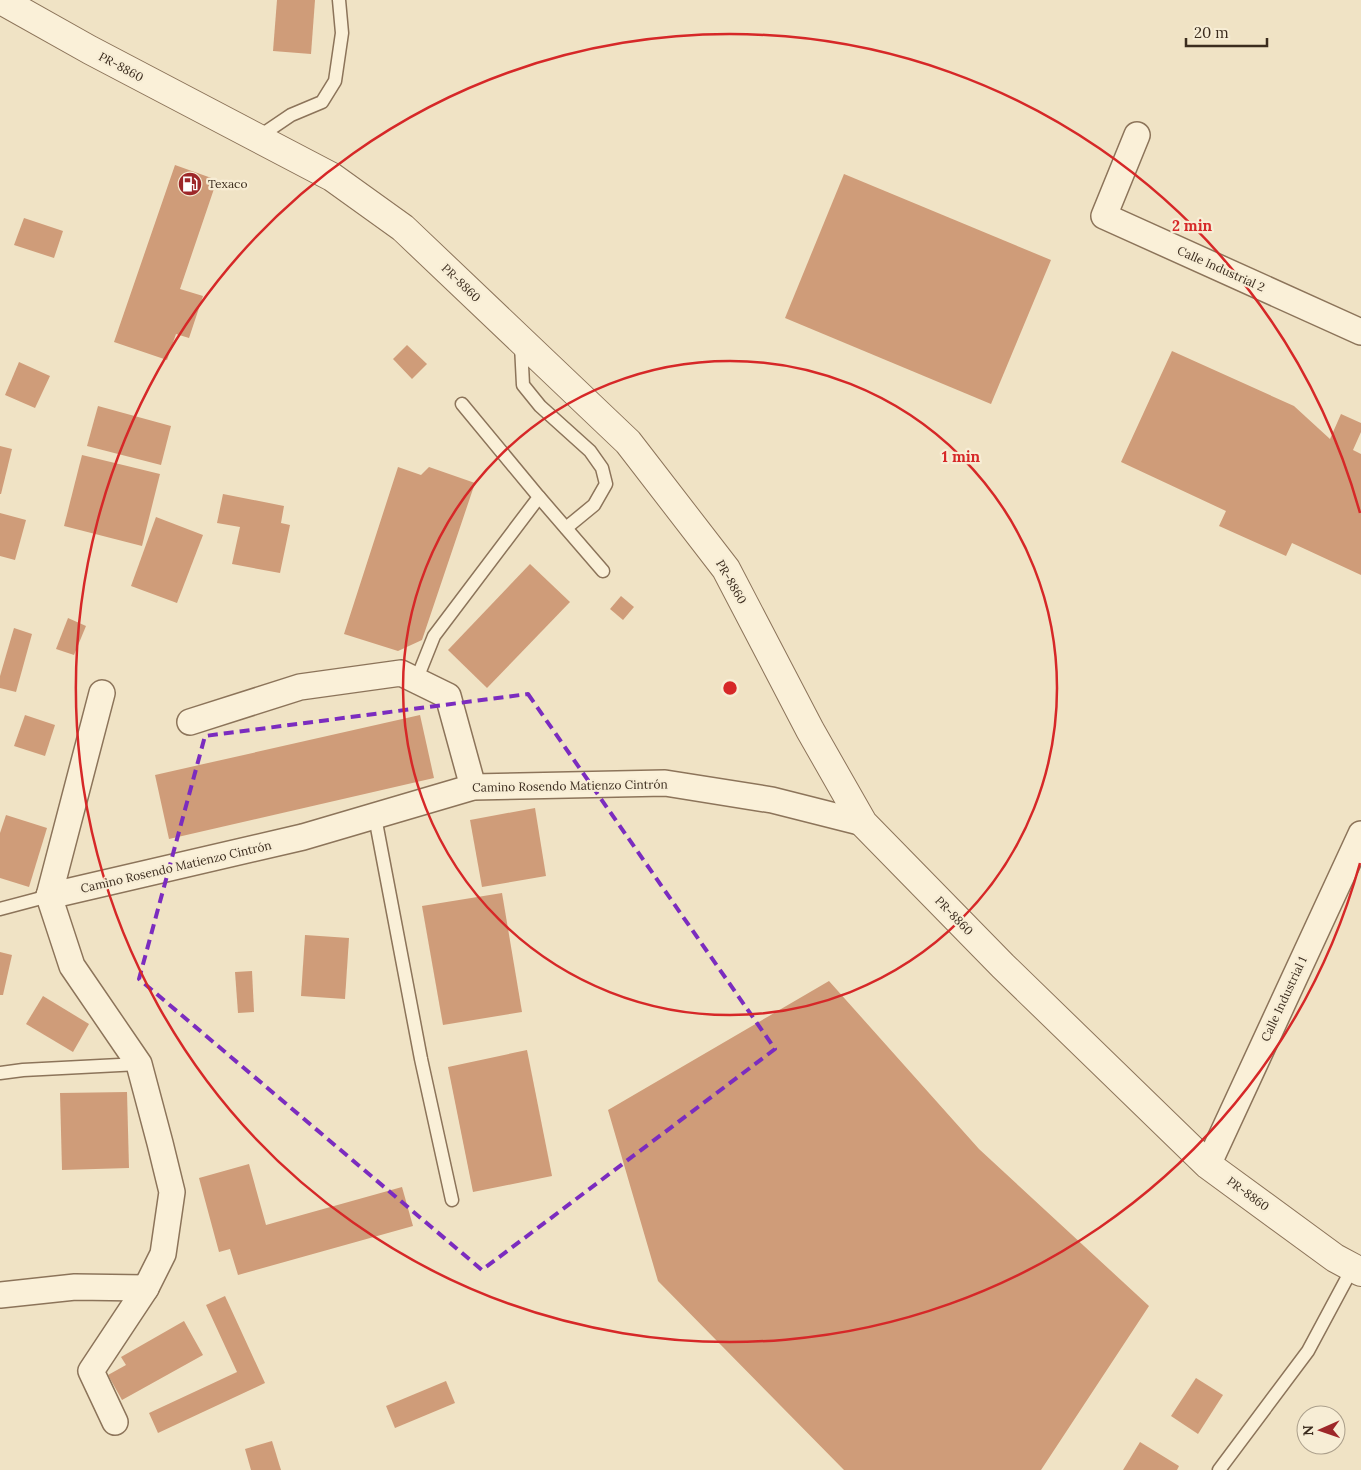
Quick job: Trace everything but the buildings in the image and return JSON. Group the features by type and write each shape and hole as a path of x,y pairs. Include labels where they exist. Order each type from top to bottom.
{"street":[{"name":"PR-8860","path":"1,0 90,50 332,177 403,228 628,442 726,569 810,730 863,823 1003,966 1208,1165 1336,1258 1357,1269"},
{"name":"Calle Industrial 2","path":"1137,135 1104,216 1361,332"},
{"path":"190,722 300,687 401,673 448,696 473,787"},
{"path":"102,693 49,896 72,966 139,1064 172,1192 163,1254 146,1288 91,1371 115,1422"},
{"name":"Camino Rosendo Matienzo Cintrón","path":"49,896 303,837 473,787 666,783 772,800 863,823"},
{"name":"Calle Industrial 1","path":"1208,1165 1361,834"},
{"path":"0,1295 76,1288 146,1288"}],"lane":[{"path":"257,138 291,115 322,102 335,81 342,33 339,0"},
{"path":"521,340 524,385 540,406 590,451 602,468 606,484 594,505 566,528"},
{"path":"462,404 603,571"},
{"path":"416,681 434,636 539,497"},
{"path":"375,817 421,1059 452,1200"},
{"path":"0,909 49,896"},
{"path":"0,1073 23,1070 139,1064"},
{"path":"1218,1470 1308,1351 1357,1269"}],"highlighted area":[{"path":"528,694 775,1049 482,1270 139,979 205,736"}],"place":[{"name":"Texaco","path":"190,184"}]}
